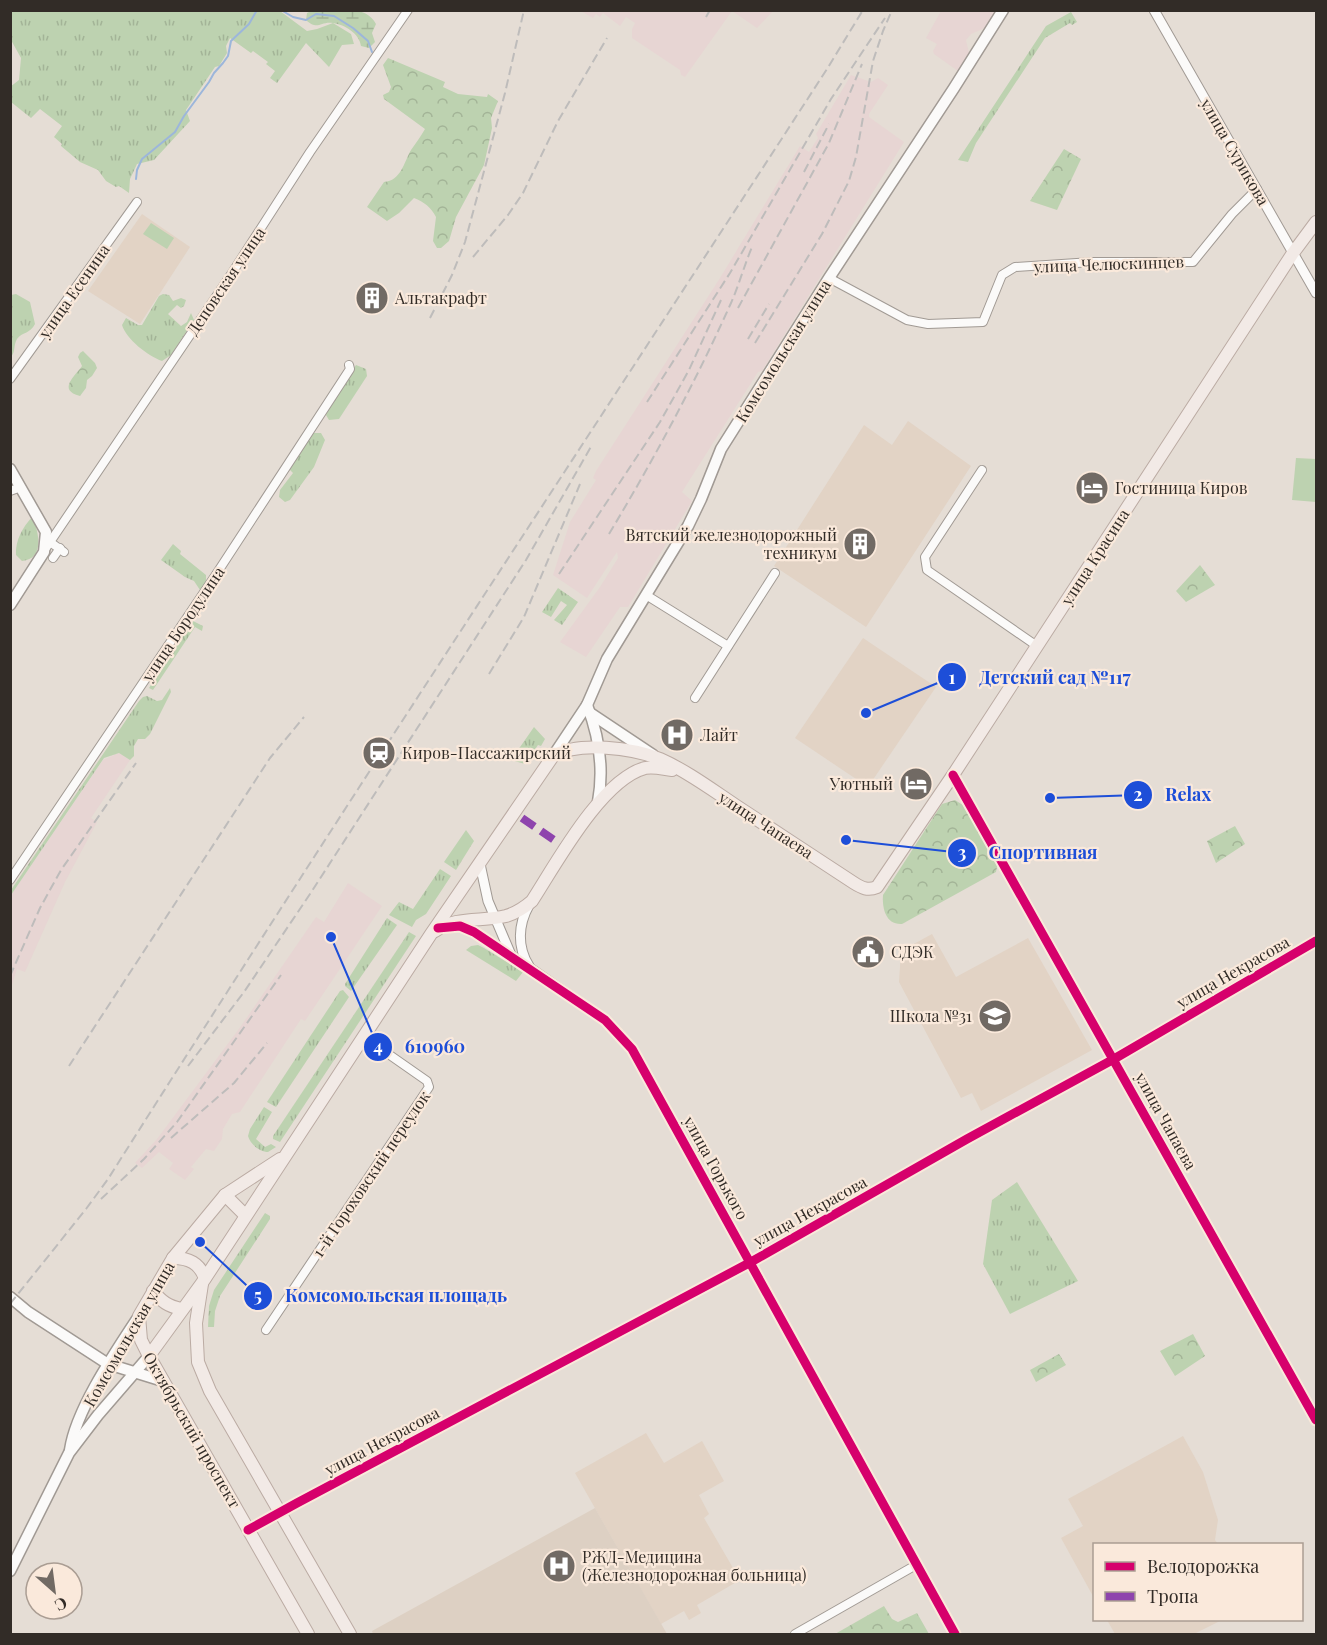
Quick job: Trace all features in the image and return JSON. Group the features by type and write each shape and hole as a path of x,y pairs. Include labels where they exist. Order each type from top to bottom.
{"main road":[{"name":"Комсомольская улица","path":"10,1571 69,1453 149,1356 204,1280 480,864 553,756 588,709 607,659 697,508 721,450 829,278 1003,10"},
{"name":"улица Красина","path":"871,890 883,880 1293,253 1317,222"},
{"path":"10,469 16,489 46,532 48,555"},
{"name":"Деповская улица","path":"10,605 48,555"},
{"path":"588,709 599,748 602,772 598,802"},
{"name":"улица Чапаева","path":"588,709 661,760 685,773 862,888 871,890"},
{"name":"улица Чапаева","path":"553,756 573,749 599,748 634,751 661,760"},
{"path":"435,931 459,921 514,914 531,901 598,802 620,781 643,769 653,767 685,773"},
{"name":"Комсомольская улица","path":"69,1453 72,1435 108,1364 173,1258 225,1195 286,1155"},
{"path":"225,1195 245,1215"},
{"path":"173,1258 186,1258 201,1268 204,1280 196,1323 198,1362 210,1391 350,1635"},
{"path":"153,1291 162,1302 182,1309"},
{"path":"10,1297 28,1312 108,1364 163,1381"},
{"name":"Октябрьский проспект","path":"139,1316 141,1340 149,1356 308,1635"}],"street":[{"name":"Деповская улица","path":"48,555 50,542 232,273 312,149 408,10"},
{"name":"улица Сурикова","path":"1154,10 1317,293"},
{"name":"улица Челюскинцев","path":"829,278 908,320 928,324 983,322 1002,275 1015,267 1092,262 1193,262 1232,214 1257,189"},
{"name":"улица Есенина","path":"10,379 137,202"},
{"name":"улица Бородулина","path":"10,880 267,497 350,369 349,365"},
{"path":"982,470 925,557 927,570 1037,646"},
{"path":"48,555 62,550 50,542"},
{"path":"694,698 775,573"},
{"path":"646,595 728,646"},
{"name":"улица Чапаева","path":"953,775 1317,1420"},
{"path":"480,864 484,890 511,956"},
{"path":"530,968 522,950 520,935 522,922 531,901"},
{"name":"улица Горького","path":"435,931 452,926 467,929 530,968 605,1020 633,1048 955,1635"},
{"name":"улица Некрасова","path":"249,1530 751,1262 967,1139 1114,1059 1317,941"},
{"name":"1-й Гороховский переулок","path":"266,1330 429,1087 427,1081 364,1037"},
{"path":"795,1635 916,1565"}],"shaded area":[{"path":"773,10 757,28 732,11 685,77 681,75 680,70 632,38 635,23 626,17 620,26 603,13 600,17 596,14 593,18 581,11"},
{"path":"941,11 996,11 985,28 971,34 966,40 969,53 958,71 934,54 933,51 937,44 926,38"},
{"path":"851,75 871,82 878,78 888,85 869,117 904,142 762,371 758,372 682,492 692,501 628,607 620,607 586,657 560,642 618,558 617,552 587,598 553,575 570,522 596,480 593,478 596,471 720,278 800,146 809,152 818,138 816,134"},
{"path":"142,214 190,247 140,324 88,291"},
{"path":"908,421 971,466 866,627 774,566 864,425 892,445"},
{"path":"863,638 936,687 868,787 795,738"},
{"path":"119,753 130,760 91,818 97,822 65,882 25,972 17,969 11,988 11,895 103,760"},
{"path":"348,883 382,906 305,1021 301,1019 240,1112 232,1114 223,1129 222,1139 214,1151 206,1149 191,1167 194,1169 185,1180 169,1169 173,1163 159,1152 142,1168 135,1163 157,1139 241,1026 316,917 324,922"},
{"name":"Школа №31","path":"932,934 956,977 1028,938 1092,1050 981,1111 972,1093 961,1098 899,982 901,951"},
{"path":"646,1433 664,1463 702,1441 724,1481 699,1495 709,1514 704,1518 740,1580 697,1605 701,1613 689,1620 684,1611 661,1624 575,1473"},
{"path":"1183,1436 1203,1472 1218,1520 1215,1540 1217,1543 1093,1543 1093,1596 1061,1538 1083,1526 1068,1499"},
{"name":"РЖД-Медицина (Железнодорожная больница)","path":"595,1508 667,1634 373,1634 372,1631"},
{"path":"1108,1621 1220,1621 1194,1634 1115,1634"}],"green space":[{"path":"347,9 364,13 376,24 372,33 375,42 369,48 361,46 360,41 351,30 342,26 333,23 313,25 306,20 307,13"},
{"path":"12,11 280,11 307,31 333,23 351,34 354,44 342,45 329,67 306,43 277,83 270,78 275,71 266,64 268,62 230,38 226,46 227,53 186,110 190,121 154,160 137,164 130,179 129,193 106,181 98,170 80,162 61,146 62,144 54,137 62,126 40,109 31,118 11,102 10,87 19,80 21,58 11,40"},
{"path":"1071,12 1077,22 1072,25 1070,23 1045,38 976,143 968,162 958,160 1046,26"},
{"path":"388,58 445,82 443,87 458,94 487,97 488,94 498,101 491,118 492,128 484,165 456,217 449,241 441,248 437,248 433,241 436,217 421,201 414,198 387,221 367,207 384,182 398,175 425,129 384,99 383,95 389,92 391,87 383,65"},
{"path":"1064,149 1081,159 1057,210 1030,201"},
{"path":"151,223 174,238 167,249 143,234"},
{"path":"16,294 30,302 35,324 31,330 17,339 11,357 11,295"},
{"path":"169,295 173,301 181,298 186,300 184,306 181,308 177,305 168,314 181,326 187,322 191,313 194,320 171,355 162,361 138,346 128,336 122,325 126,318 142,325 159,296"},
{"path":"83,351 97,368 87,380 86,388 80,396 73,393 69,387 72,378 82,366 78,357"},
{"path":"356,365 366,369 367,376 339,419 329,420 326,415 334,397"},
{"path":"313,433 321,433 325,440 314,467 290,500 285,502 279,497 280,490 293,473 289,469"},
{"path":"1296,458 1316,459 1316,502 1292,500"},
{"path":"32,517 37,530 37,550 29,559 22,561 16,555 18,539"},
{"path":"173,544 181,551 180,554 206,575 206,581 200,590 194,581 161,560"},
{"path":"1200,565 1215,585 1186,602 1176,591"},
{"path":"558,588 578,602 562,625 554,620 567,605 561,601 551,617 542,612"},
{"path":"193,621 203,626 202,631 195,627 153,690 149,688"},
{"path":"170,688 171,692 150,734 145,739 138,739 134,746 134,756 130,760 119,753 104,758 11,895 11,890 139,701 147,696 157,701 162,700"},
{"path":"534,727 545,739 541,746 538,745 525,764 511,760"},
{"path":"955,800 966,807 998,862 996,872 902,924 892,922 884,911 883,895 942,804"},
{"path":"1235,826 1245,844 1216,863 1207,841"},
{"path":"466,830 474,841 456,870 444,862"},
{"path":"440,869 451,876 426,914 416,920 412,927 389,915 399,902 413,909"},
{"path":"387,918 397,925 351,991 345,984"},
{"path":"409,932 416,936 280,1142 273,1139 273,1136"},
{"path":"478,945 523,972 516,981 466,950"},
{"path":"343,990 349,997 276,1107 267,1102 340,991"},
{"path":"264,1107 272,1112 256,1139 265,1147 271,1144 276,1147 268,1152 256,1147 248,1136"},
{"path":"1017,1182 1078,1281 1010,1314 983,1264 992,1200"},
{"path":"265,1213 270,1216 270,1219 220,1296 215,1311 214,1327 208,1327 209,1306 214,1290"},
{"path":"1193,1334 1205,1356 1175,1376 1160,1351"},
{"path":"1059,1354 1066,1365 1036,1382 1030,1370"},
{"path":"884,1606 892,1619 898,1622 917,1613 929,1634 835,1634"}],"waterway":[{"path":"136,179 142,159 175,132 228,56 231,41 249,24 257,10"},
{"path":"281,10 293,17 306,20 316,14 334,16 368,41 372,52"}],"railway":[{"path":"430,318 452,275 465,242 505,93 524,10"},
{"path":"706,17 710,10"},
{"path":"10,1304 108,1179 863,10"},
{"path":"755,343 822,234 849,181 856,157 873,61 892,10"},
{"path":"647,402 730,273 831,99 885,18"},
{"path":"473,257 523,193 558,121 607,38"},
{"path":"738,308 829,143 862,64"},
{"path":"804,172 829,124"},
{"path":"609,534 658,449 703,362 731,303 752,247"},
{"path":"559,574 660,422 689,370 721,300"},
{"path":"748,339 769,304"},
{"path":"188,1066 244,992 310,894 526,560 592,445"},
{"path":"489,674 524,617 580,484"},
{"path":"69,1066 270,758 304,717"},
{"path":"10,976 40,908 61,870 136,763"},
{"path":"101,1199 144,1159 177,1122 281,975"},
{"path":"171,1138 234,1083 267,1043"}],"marked path":[{"path":"522,818 560,844"}],"cycle path":[{"path":"953,775 1316,1420"},
{"path":"438,928 460,926 474,932 605,1020 632,1049 955,1634"},
{"path":"248,1530 751,1262 967,1139 1114,1059 1316,941"}],"place":[{"name":"Альтакрафт","path":"372,298"},
{"name":"Гостиница Киров","path":"1092,488"},
{"name":"Вятский железнодорожный техникум","path":"860,544"},
{"name":"Детский сад №117","path":"866,713"},
{"name":"Лайт","path":"677,735"},
{"name":"Киров-Пассажирский","path":"379,753"},
{"name":"Уютный","path":"916,784"},
{"name":"Relax","path":"1050,798"},
{"name":"Спортивная","path":"846,840"},
{"name":"610960","path":"331,937"},
{"name":"СДЭК","path":"868,952"},
{"name":"Школа №31","path":"995,1016"},
{"name":"Комсомольская площадь","path":"200,1242"},
{"name":"РЖД-Медицина (Железнодорожная больница)","path":"559,1566"}]}
